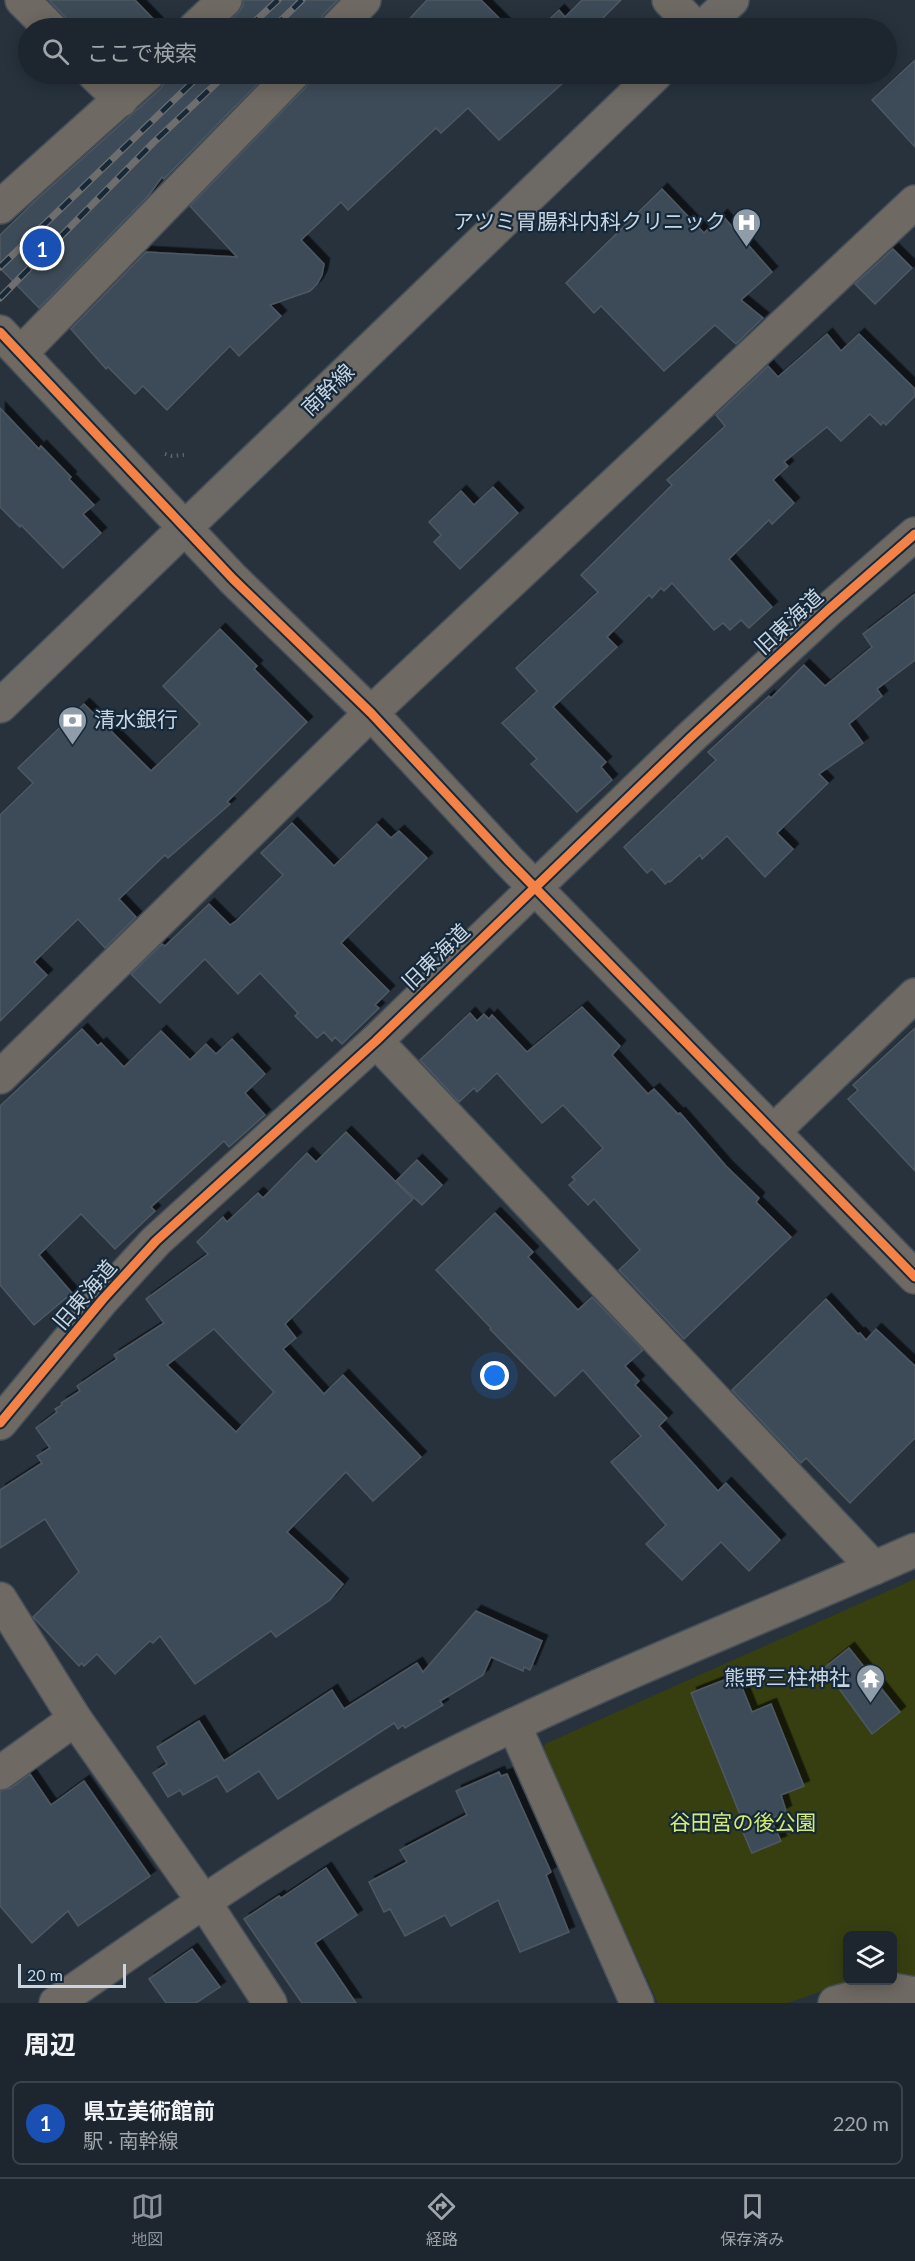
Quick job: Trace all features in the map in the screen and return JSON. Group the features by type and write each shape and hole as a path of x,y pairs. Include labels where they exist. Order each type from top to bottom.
{"main road":[{"path":"713,18 732,0"},
{"name":"南幹線","path":"0,706 646,84"}],"street":[{"path":"22,0 40,18"},
{"path":"206,18 225,0"},
{"path":"347,18 364,0"},
{"path":"669,0 686,18"},
{"path":"104,84 121,100"},
{"path":"0,207 138,84"},
{"path":"282,84 6,339 234,579 371,713 536,888 915,1277"},
{"path":"0,1077 371,713 915,202"},
{"name":"旧東海道","path":"0,1423 103,1299 156,1241 376,1041 690,738 828,610 915,534"},
{"path":"773,1132 915,995"},
{"path":"376,1041 874,1568"},
{"path":"56,2003 204,1902 345,1814 426,1768 514,1725 915,1550"},
{"path":"0,1599 75,1719 204,1902 270,2003"},
{"path":"0,1773 75,1719"},
{"path":"514,1725 637,2003"},
{"path":"835,2003 888,1989 915,1994"}],"green space":[{"name":"谷田宮の後公園","path":"915,1579 915,1978 897,1976 897,1931 843,1931 843,1983 788,2003 658,2003 543,1755 545,1744"}],"building":[{"path":"49,0 135,0 152,18 66,18"},
{"path":"243,0 338,0 322,18 233,18 243,6"},
{"path":"427,0 481,0 499,18 410,18"},
{"path":"582,0 621,0 603,18 551,18 559,10 565,17"},
{"path":"915,60 915,147 872,100 889,84 897,84 897,77"},
{"path":"164,84 257,84 164,179 162,177 149,195 39,308 0,268 0,235"},
{"path":"308,84 562,84 499,140 468,108 441,133 436,128 348,210 341,202 301,240 324,264 317,284 310,291 270,305 281,316 239,356 230,346 167,410 143,386 135,394 108,367 106,369 71,329 146,252 237,257 190,206"},
{"path":"662,189 704,233 722,215 772,272 741,300 763,318 736,344 715,325 664,371 601,306 594,313 566,283"},
{"path":"893,249 912,268 875,304 855,284"},
{"path":"827,334 841,351 859,334 915,389 915,396 886,425 883,422 881,425 870,414 841,441 827,427 784,462 788,466 773,480 794,503 772,524 769,520 729,559 772,607 749,628 741,620 730,630 723,623 714,630 672,583 664,591 661,588 652,598 649,595 607,637 617,647 553,707 606,762 601,767 612,780 577,812 531,764 537,759 502,723 537,691 516,668 598,592 581,575 672,485 667,480 725,426 716,415 768,366 778,377"},
{"path":"0,408 39,449 41,446 94,505 83,514 101,533 63,568 0,507"},
{"path":"493,487 518,513 460,569 434,542 441,535 429,522 461,491 474,505"},
{"path":"915,594 915,660 877,689 882,696 849,724 863,743 819,774 828,783 777,833 793,849 765,877 727,836 702,859 700,855 670,882 665,884 652,869 647,873 624,847 716,760 708,752 769,696 771,698 804,665 825,686 872,647 863,634"},
{"path":"220,629 257,666 254,669 307,722 227,802 230,804 168,858 165,855 119,899 136,917 105,948 78,919 34,962 47,975 0,1021 0,815 33,783 18,768 84,704 151,771 200,724 163,686"},
{"path":"292,823 334,866 377,824 391,838 399,831 427,858 341,943 389,991 375,1005 379,1008 342,1044 335,1037 332,1041 324,1032 317,1038 295,1016 298,1013 260,973 238,994 205,959 160,1003 131,974 162,944 165,946 209,904 230,925 236,921 283,875 261,853"},
{"path":"582,1007 620,1046 612,1055 648,1094 654,1089 678,1114 680,1113 726,1166 759,1198 756,1202 791,1237 684,1339 619,1270 640,1250 594,1199 588,1205 569,1185 575,1180 572,1177 603,1148 563,1105 542,1123 497,1073 477,1092 474,1088 459,1102 420,1060 470,1013 477,1021 484,1014 489,1019 492,1015 527,1052"},
{"path":"915,1028 915,1171 848,1099 858,1090 853,1085"},
{"path":"82,1029 98,1046 101,1043 124,1067 161,1031 190,1060 206,1044 216,1054 232,1039 265,1074 245,1093 265,1115 229,1147 224,1141 151,1207 155,1211 115,1249 81,1214 39,1255 72,1293 34,1325 0,1285 0,1106"},
{"path":"346,1132 413,1199 285,1324 296,1338 283,1349 324,1394 343,1375 421,1457 373,1501 346,1472 287,1532 343,1584 330,1600 276,1637 271,1631 195,1684 160,1636 153,1643 150,1641 115,1674 97,1654 84,1666 82,1663 79,1666 33,1617 79,1572 45,1519 0,1548 0,1490 42,1463 37,1456 50,1448 36,1428 57,1412 55,1409 62,1405 61,1403 80,1391 77,1386 117,1359 114,1355 164,1323 146,1299 208,1254 197,1242 223,1217 227,1222 258,1193 263,1198 307,1153 316,1162","holes":["214,1329 274,1392 236,1432 167,1365"]},
{"path":"417,1160 442,1185 422,1205 396,1181"},
{"path":"495,1213 533,1252 528,1257 578,1310 592,1297 643,1350 625,1366 639,1381 635,1385 667,1418 659,1426 718,1491 726,1483 780,1540 749,1571 721,1542 682,1580 646,1544 666,1525 611,1462 641,1436 583,1370 555,1396 436,1270"},
{"path":"826,1299 858,1334 860,1333 866,1340 876,1329 915,1366 915,1438 850,1503 806,1458 801,1463 732,1390"},
{"path":"476,1611 542,1641 530,1670 524,1667 523,1671 491,1657 483,1675 440,1701 443,1705 405,1728 403,1725 398,1729 394,1723 278,1799 259,1771 227,1792 217,1776 183,1795 180,1790 168,1797 153,1773 167,1764 157,1747 199,1721 224,1761 332,1690 344,1709 417,1663 423,1672"},
{"path":"849,1648 900,1712 872,1734 824,1668"},
{"path":"737,1675 752,1712 771,1704 804,1786 781,1795 786,1811 771,1819 781,1841 752,1853 739,1823 743,1822 691,1693"},
{"path":"499,1772 501,1776 507,1774 551,1872 546,1875 569,1932 520,1952 498,1900 451,1926 445,1915 405,1936 390,1909 384,1912 369,1882 407,1862 400,1850 467,1815 456,1791"},
{"path":"30,1774 51,1805 84,1781 150,1876 78,1926 68,1911 32,1943 0,1906 0,1791 11,1788"},
{"path":"326,1868 357,1915 315,1943 356,2003 302,2003 244,1919"},
{"path":"192,1949 220,1987 196,2003 166,2003 149,1979"}],"railway":[{"path":"259,18 278,0"},
{"path":"283,18 302,0"},
{"path":"0,267 191,84"},
{"path":"0,298 154,142 215,84"}],"cycle path":[{"path":"0,332 233,579 371,713 508,860 915,1277"},
{"path":"0,1423 103,1299 156,1241 376,1041 690,738 828,610 915,534"}],"place":[{"name":"県立美術館前","path":"42,248"},
{"name":"アツミ胃腸科内科クリニック","path":"747,248"},
{"name":"清水銀行","path":"73,746"},
{"name":"熊野三柱神社","path":"871,1704"}]}
